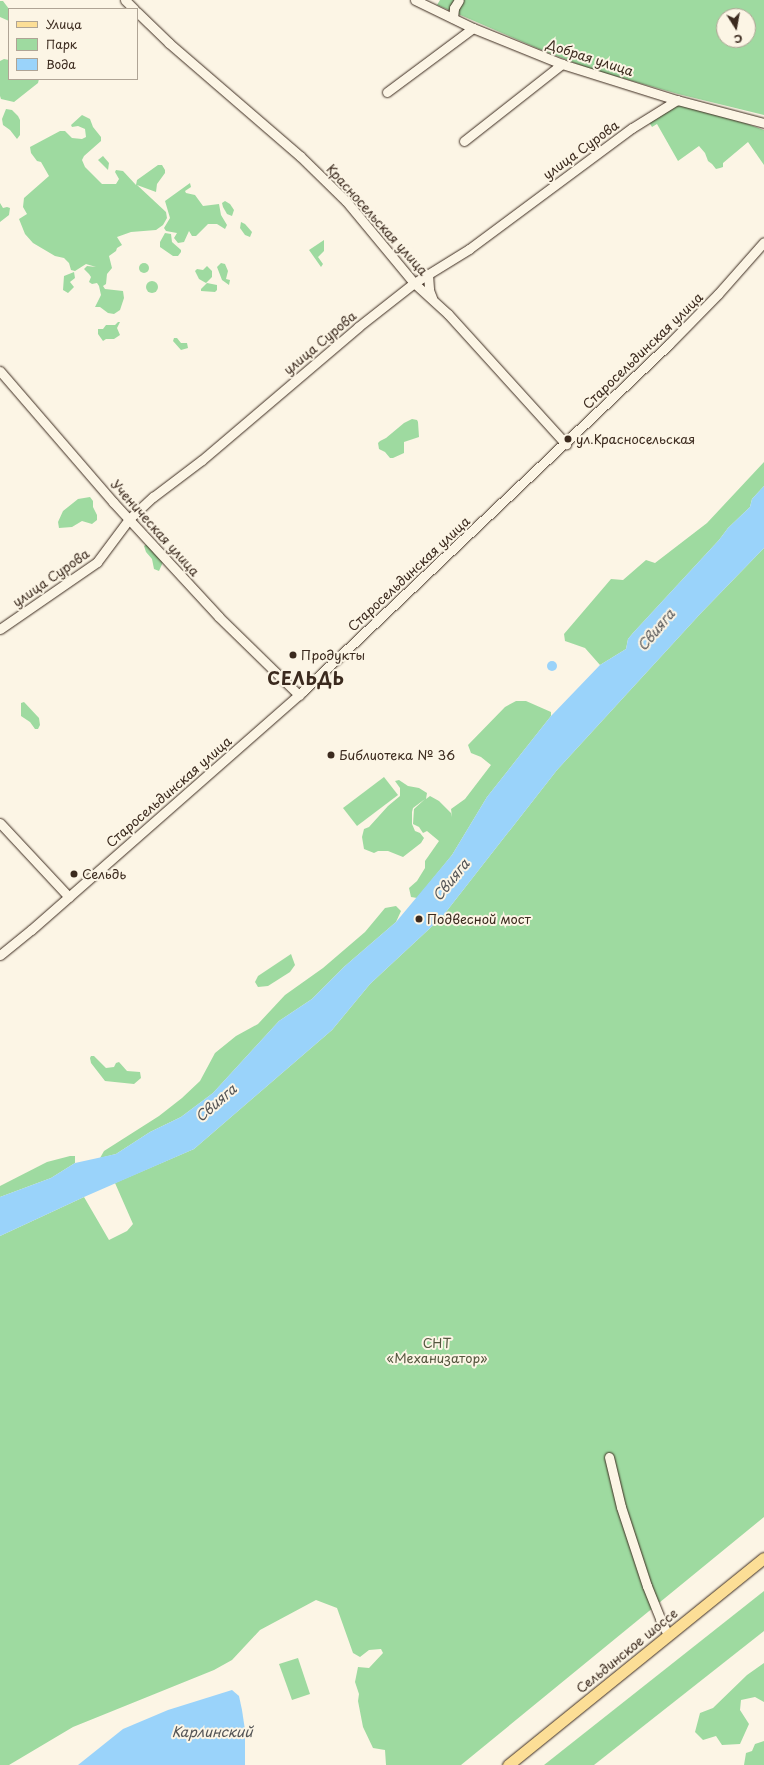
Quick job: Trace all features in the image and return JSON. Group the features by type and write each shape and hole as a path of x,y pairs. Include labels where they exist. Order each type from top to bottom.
{"main road":[{"name":"Сельдинское шоссе","path":"508,1765 764,1558"}],"street":[{"path":"125,0 133,8"},
{"name":"Добрая улица","path":"415,0 473,28 562,64 677,100 764,123"},
{"path":"453,18 454,8 459,0"},
{"name":"Красносельская улица","path":"138,13 169,42 300,156 346,201 414,283 448,314 566,444"},
{"path":"387,92 473,28"},
{"path":"464,141 562,64"},
{"name":"улица Сурова","path":"0,629 98,562 128,519 153,497 202,460 336,345 414,283 469,248 632,128 677,100"},
{"name":"Старосельдинская улица","path":"0,955 299,695 566,444 713,300 764,242"},
{"path":"428,274 429,290 432,300"},
{"name":"Ученическая улица","path":"0,371 128,519 219,617 299,695"},
{"path":"0,823 68,897"},
{"path":"609,1457 621,1507 647,1586 668,1635"}],"green space":[{"path":"440,0 764,0 764,115 678,94 590,69 539,49 437,5"},
{"path":"0,1 3,1 8,8 8,21 0,17"},
{"path":"4,59 8,60 8,80 39,80 38,83 14,102 1,99 0,61"},
{"path":"679,105 745,123 764,130 764,165 748,142 723,163 723,167 720,168 716,169 708,161 705,153 699,146 678,161 657,124 652,127 649,122"},
{"path":"6,109 12,110 20,120 20,135 17,139 10,130 3,125 2,119"},
{"path":"82,115 90,119 93,127 101,137 101,141 84,156 82,160 85,167 102,184 116,184 119,179 115,172 116,170 123,171 136,185 137,180 158,165 162,165 165,170 165,173 157,184 156,192 137,185 166,212 167,218 163,225 156,230 131,232 117,237 122,245 109,256 112,268 107,274 106,284 103,286 105,289 123,291 124,298 120,310 114,314 108,313 100,307 95,307 101,295 99,286 97,283 92,284 89,282 91,277 84,269 87,266 96,267 86,264 75,271 71,270 69,263 64,258 55,256 33,243 25,234 19,219 27,214 23,207 24,198 49,176 41,162 37,161 31,153 30,147 60,131 65,131 72,138 82,139 86,137 85,129 78,126 72,127 71,125"},
{"path":"103,156 109,163 108,170 98,160"},
{"path":"190,183 191,187 185,191 186,193 195,195 203,206 219,204 221,215 227,225 225,229 217,224 208,224 196,236 192,236 189,231 184,242 178,243 174,238 177,233 166,231 164,228 170,218 165,201"},
{"path":"225,201 230,204 234,210 232,216 227,214 223,207 222,203"},
{"path":"0,203 3,208 10,208 9,215 0,222"},
{"path":"241,222 245,224 252,232 250,237 245,235 240,228"},
{"path":"165,233 171,234 172,242 181,250 178,256 173,256 160,247 160,242"},
{"path":"324,240 324,251 318,257 323,264 321,267 309,250"},
{"path":"144,263 149,268 144,273 139,268"},
{"path":"221,263 225,264 228,271 226,279 230,280 229,285 222,280 217,267"},
{"path":"207,266 212,271 212,277 206,283 199,279 195,271 197,269 203,270"},
{"path":"74,272 75,278 70,282 74,287 68,293 63,290 64,276"},
{"path":"152,281 156,283 158,287 156,291 152,293 148,291 146,287 148,283"},
{"path":"207,283 217,285 217,290 215,292 201,291"},
{"path":"120,322 117,328 120,335 114,339 106,339 103,341 98,334 98,329 103,329 106,325 115,325"},
{"path":"174,338 177,338 181,343 187,343 188,348 181,350 173,341"},
{"path":"412,419 417,420 418,422 419,437 404,442 404,453 390,458 385,452 379,449 378,443 404,423"},
{"path":"764,462 764,486 752,499 750,507 728,528 719,540 633,633 628,639 626,649 600,665 585,648 565,641 564,634 611,579 623,580 646,560 655,563 707,523"},
{"path":"90,497 93,501 93,507 97,515 97,520 92,524 82,521 72,527 59,528 58,522 63,511 78,499"},
{"path":"147,544 163,562 159,571 154,569 152,559 146,552 144,546"},
{"name":"СНТ «Механизатор»","path":"764,548 764,1517 461,1765 386,1765 385,1750 373,1748 363,1727 358,1701 359,1694 355,1682 358,1667 369,1668 383,1653 381,1649 369,1650 360,1657 353,1653 337,1608 316,1600 260,1630 232,1660 214,1670 73,1727 9,1765 0,1765 0,1236 84,1197 109,1240 127,1231 133,1224 115,1183 194,1149 332,1030 370,984 442,917 557,770 701,613"},
{"path":"516,701 526,701 551,712 551,716 487,797 452,855 417,898 411,897 409,888 417,881 425,868 425,861 439,841 427,831 423,833 419,827 413,824 414,809 425,799 413,808 412,812 412,824 415,831 420,833 424,838 421,843 403,857 388,851 378,851 374,853 364,849 362,837 364,829 369,827 388,806 400,796 400,788 395,781 399,780 408,786 419,788 427,793 426,799 430,796 439,801 451,813 452,817 451,809 465,799 491,765 481,757 471,753 468,745 505,707"},
{"path":"24,702 39,718 40,725 38,729 35,729 30,722 21,716 21,703"},
{"path":"384,777 398,795 357,826 343,808"},
{"path":"396,906 401,911 396,922 345,966 312,999 279,1021 213,1093 181,1117 150,1132 116,1154 100,1158 104,1151 159,1116 182,1098 200,1081 215,1053 236,1036 258,1024 285,995 323,968 365,932 385,908"},
{"path":"291,954 295,965 290,972 268,986 258,987 255,982 258,976"},
{"path":"91,1056 94,1056 106,1068 114,1067 116,1063 119,1062 127,1071 140,1072 141,1078 134,1084 105,1081 91,1063"},
{"path":"75,1156 75,1163 51,1178 0,1197 0,1186 47,1162"},
{"path":"764,1591 764,1631 594,1765 544,1765"},
{"path":"298,1658 310,1694 292,1700 279,1664"},
{"path":"764,1663 764,1702 755,1697 741,1700 740,1710 749,1724 740,1744 722,1745 716,1736 703,1740 695,1732 700,1713 713,1708 747,1675"},
{"path":"764,1741 764,1765 744,1765 746,1753 752,1751 755,1744"}],"water":[{"name":"Свияга","path":"764,486 764,548 701,613 557,770 442,917 370,984 332,1030 194,1149 84,1197 0,1236 0,1197 51,1178 75,1163 116,1154 150,1132 181,1117 213,1093 279,1021 312,999 345,966 396,922 452,855 487,797 551,716 600,665 626,649 628,639 633,633 719,540 728,528 750,507 752,499"},
{"path":"550,661 554,661 557,666 554,671 550,671 547,668 547,664"},
{"name":"Карлинский","path":"232,1690 239,1696 242,1710 245,1730 245,1765 78,1765 123,1729 168,1710"}],"place":[{"name":"ул.Красносельская","path":"568,439"},
{"name":"Продукты","path":"293,655"},
{"name":"Библиотека № 36","path":"331,755"},
{"name":"Сельдь","path":"74,874"},
{"name":"Подвесной мост","path":"419,919"}],"district":[{"name":"СЕЛЬДЬ","path":"306,679"}]}
